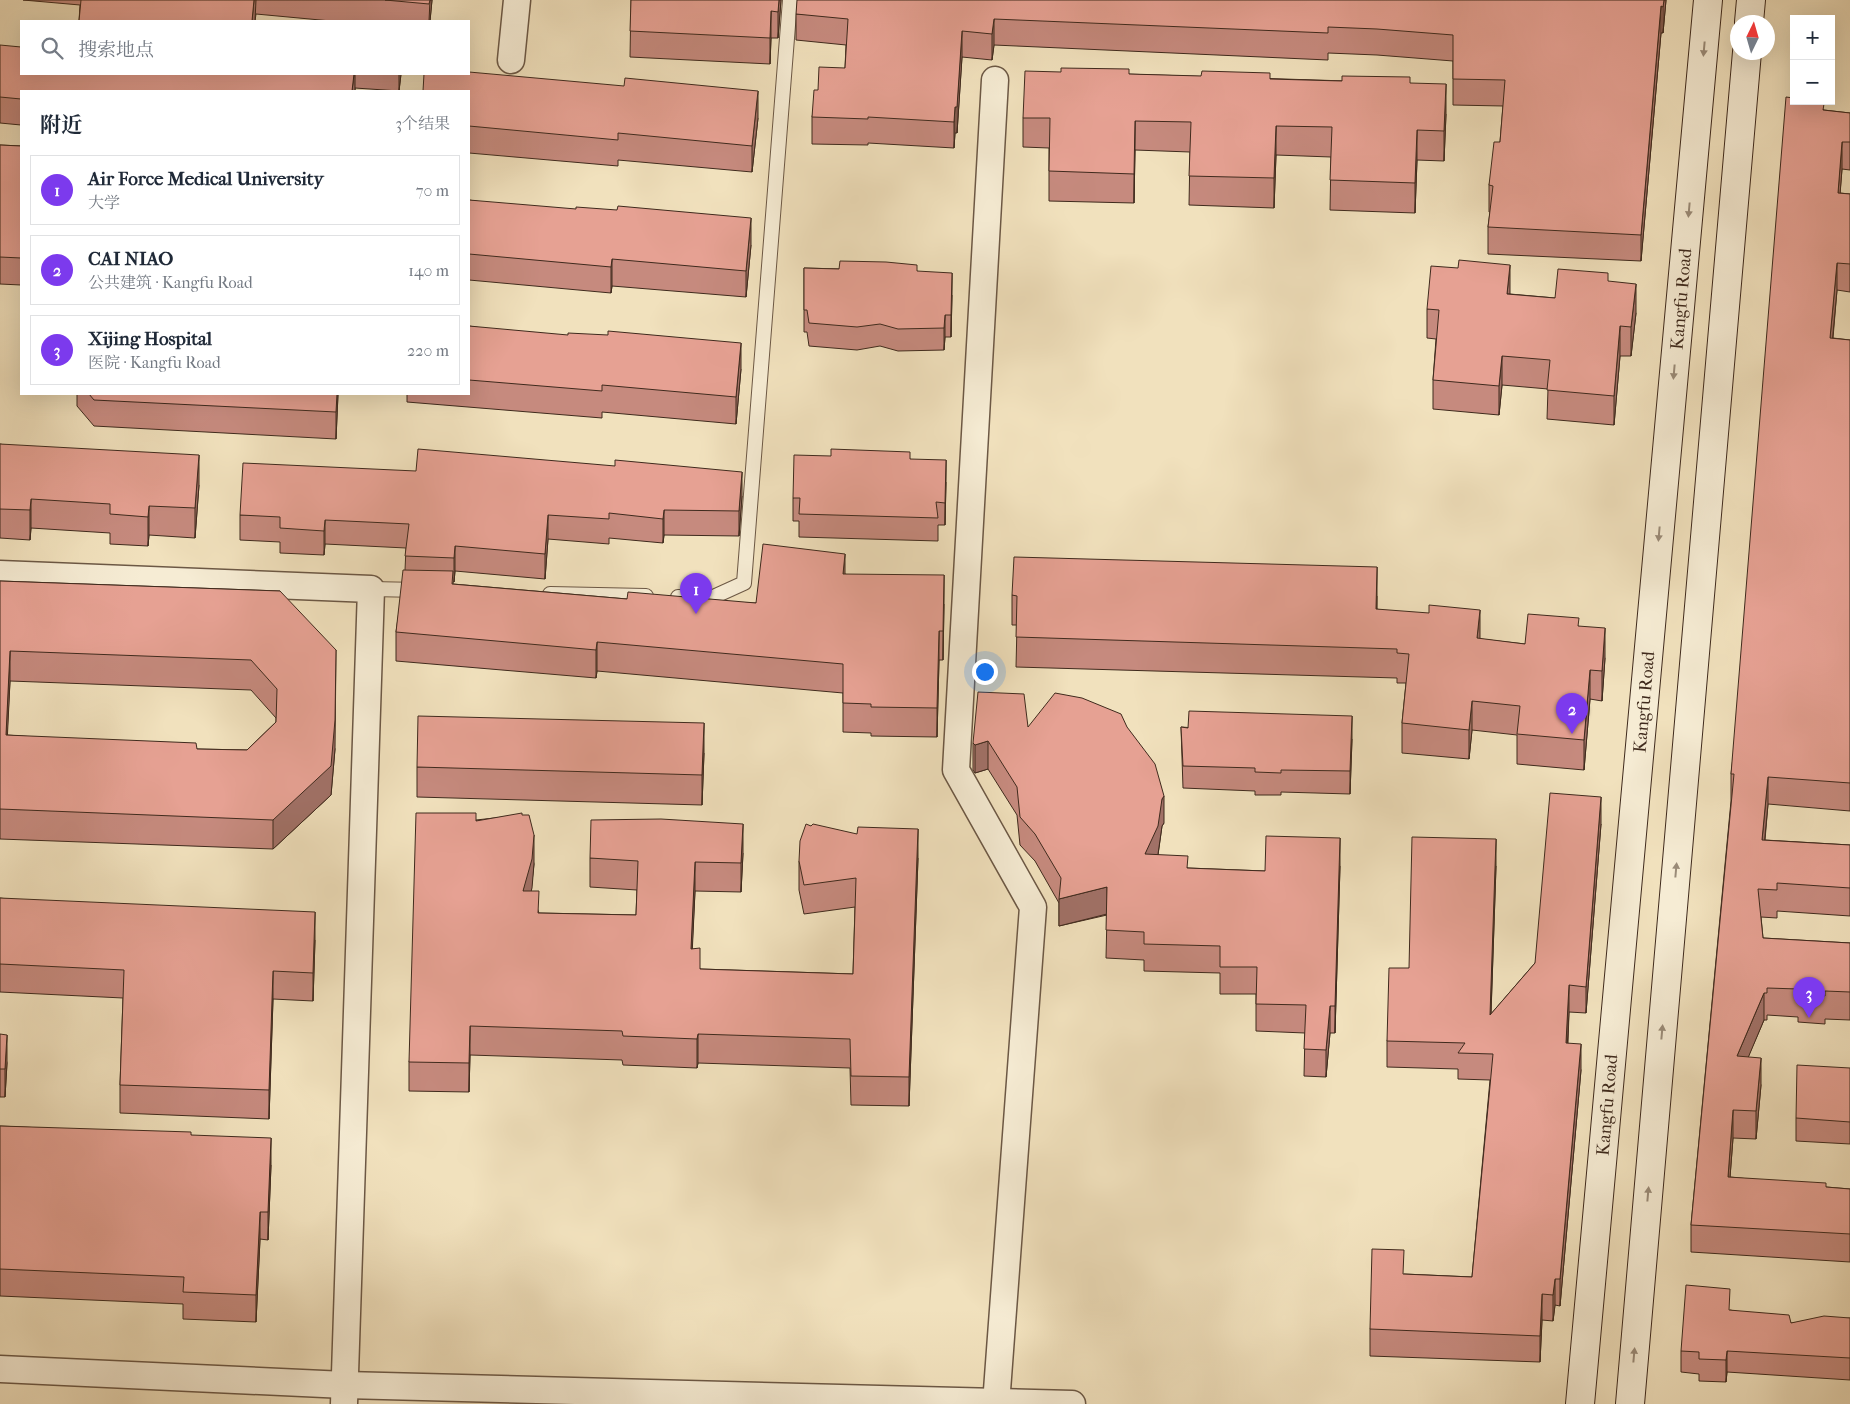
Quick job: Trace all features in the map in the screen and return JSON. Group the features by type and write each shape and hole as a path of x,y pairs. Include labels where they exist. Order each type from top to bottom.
{"main road":[{"name":"Kangfu Road","path":"1580,1404 1708,0"},
{"path":"1750,15 1751,0"},
{"path":"1630,1404 1746,60"}],"street":[{"path":"511,60 517,0"},
{"path":"995,80 956,770 1033,907 996,1403"},
{"path":"0,574 371,589 345,1395"},
{"path":"0,1369 345,1395 1072,1404"}],"lane":[{"path":"536,593 711,598 744,583 790,0"},
{"path":"371,589 429,590"}],"building":[{"path":"81,0 254,0 252,20 79,20"},
{"path":"385,0 430,0 429,4"},
{"path":"631,0 779,0 778,12 771,11 770,38 630,31"},
{"path":"797,0 1664,0 1663,7 1661,6 1641,235 1488,227 1493,186 1489,185 1494,142 1500,142 1505,80 1453,79 1453,35 1328,27 1328,33 994,19 992,34 962,31 957,107 955,107 954,122 868,117 868,119 812,117 814,90 818,90 819,67 845,68 848,19 796,14"},
{"path":"0,45 20,47 20,75 354,75 352,90 20,90 20,99 0,97"},
{"path":"1061,68 1129,69 1129,74 1201,76 1202,71 1270,73 1270,79 1342,81 1342,76 1410,77 1410,83 1446,84 1444,131 1417,130 1415,183 1330,180 1332,127 1276,126 1274,178 1189,176 1191,122 1135,121 1134,174 1049,171 1050,118 1023,118 1025,71 1061,72"},
{"path":"470,72 624,86 625,78 758,91 752,146 618,133 618,140 470,126 470,90 423,90 424,75 470,75"},
{"path":"1786,97 1790,98 1790,105 1824,105 1823,110 1850,113 1850,142 1842,142 1838,193 1850,194 1850,264 1837,263 1830,338 1850,340 1850,783 1768,777 1762,840 1850,845 1850,888 1777,883 1777,890 1758,889 1763,938 1850,943 1850,992 1825,991 1825,996 1798,994 1798,989 1767,988 1767,993 1764,993 1737,1056 1761,1058 1756,1111 1733,1110 1728,1177 1826,1183 1826,1187 1850,1189 1850,1234 1691,1225 1734,774 1731,774"},
{"path":"0,145 20,146 20,258 0,257"},
{"path":"470,200 576,209 576,207 617,210 618,206 751,218 746,271 612,259 611,267 470,254"},
{"path":"1459,260 1510,265 1507,294 1555,298 1558,269 1608,273 1608,281 1636,284 1631,327 1620,326 1614,396 1547,390 1550,360 1502,356 1499,386 1433,380 1439,310 1427,309 1431,266 1458,268"},
{"path":"840,261 917,265 917,271 952,273 951,315 945,315 944,328 898,329 880,324 857,327 809,323 807,310 804,310 804,268 839,269"},
{"path":"470,326 568,335 568,333 608,335 608,331 741,343 736,397 602,385 602,391 470,380"},
{"path":"90,395 337,395 336,412 94,400"},
{"path":"0,444 199,455 195,508 149,506 148,517 110,514 110,504 31,499 30,510 0,509"},
{"path":"418,449 615,466 615,460 742,472 739,511 664,510 663,519 609,513 609,519 548,515 545,554 455,546 454,558 405,556 409,524 325,520 324,531 280,528 280,517 240,515 243,463 416,471"},
{"path":"831,449 910,452 910,459 946,460 945,503 936,502 938,518 799,514 800,498 793,498 794,455 831,456"},
{"path":"763,544 845,554 843,574 944,575 943,631 939,631 937,708 871,707 871,704 843,703 843,664 597,642 596,650 396,632 403,570 453,571 452,584 627,599 628,592 756,603"},
{"path":"1014,557 1377,567 1376,609 1429,613 1429,605 1480,610 1477,638 1525,644 1528,614 1579,618 1578,626 1605,628 1602,671 1590,670 1584,740 1517,734 1520,706 1472,701 1469,730 1402,723 1409,654 1397,653 1397,649 1016,637 1017,596 1012,595"},
{"path":"0,581 280,591 336,650 335,720 331,766 273,820 0,809","holes":["10,651 251,660 277,689 276,722 247,750 197,749 196,743 6,735"]},
{"path":"978,692 1024,694 1028,727 1055,693 1082,698 1121,714 1127,727 1155,764 1164,796 1158,826 1145,854 1188,856 1187,868 1265,871 1266,836 1340,838 1335,1006 1330,1006 1326,1050 1304,1049 1306,1005 1256,1004 1257,967 1220,967 1220,946 1144,944 1144,932 1106,930 1107,887 1059,899 1061,878 1035,834 1020,817 1017,787 988,741 975,745 973,743"},
{"path":"1189,711 1352,716 1350,771 1281,770 1281,773 1255,772 1255,768 1183,766 1181,727 1188,728"},
{"path":"418,716 704,723 702,775 417,767"},
{"path":"1550,793 1601,797 1586,987 1569,985 1566,1043 1581,1044 1560,1279 1555,1279 1553,1295 1542,1294 1540,1336 1370,1329 1372,1249 1404,1250 1403,1274 1472,1277 1493,1054 1458,1053 1465,1043 1387,1041 1389,968 1409,968 1412,837 1496,839 1490,1015 1535,963"},
{"path":"416,813 476,813 476,821 522,813 522,815 529,815 534,835 532,859 523,891 539,891 538,913 636,915 638,861 590,858 591,820 661,819 743,824 741,863 695,862 691,949 700,948 700,969 853,974 856,878 804,885 799,861 800,841 806,824 857,834 858,827 918,829 909,1077 851,1076 850,1039 698,1034 697,1039 623,1036 622,1031 470,1026 469,1063 409,1062"},
{"path":"0,898 315,912 313,973 273,971 269,1090 120,1085 124,970 0,964"},
{"path":"0,1034 7,1035 5,1069 0,1069"},
{"path":"1797,1065 1850,1068 1850,1122 1796,1118"},
{"path":"0,1126 191,1132 191,1135 271,1138 268,1212 260,1212 256,1295 183,1292 184,1277 0,1269"},
{"path":"1686,1285 1730,1289 1729,1310 1789,1315 1791,1323 1824,1316 1850,1318 1850,1358 1727,1351 1726,1360 1699,1359 1699,1352 1681,1351"}],"place":[{"name":"Air Force Medical University","path":"696,614"},
{"name":"CAI NIAO","path":"1572,734"},
{"name":"Xijing Hospital","path":"1809,1018"}]}
